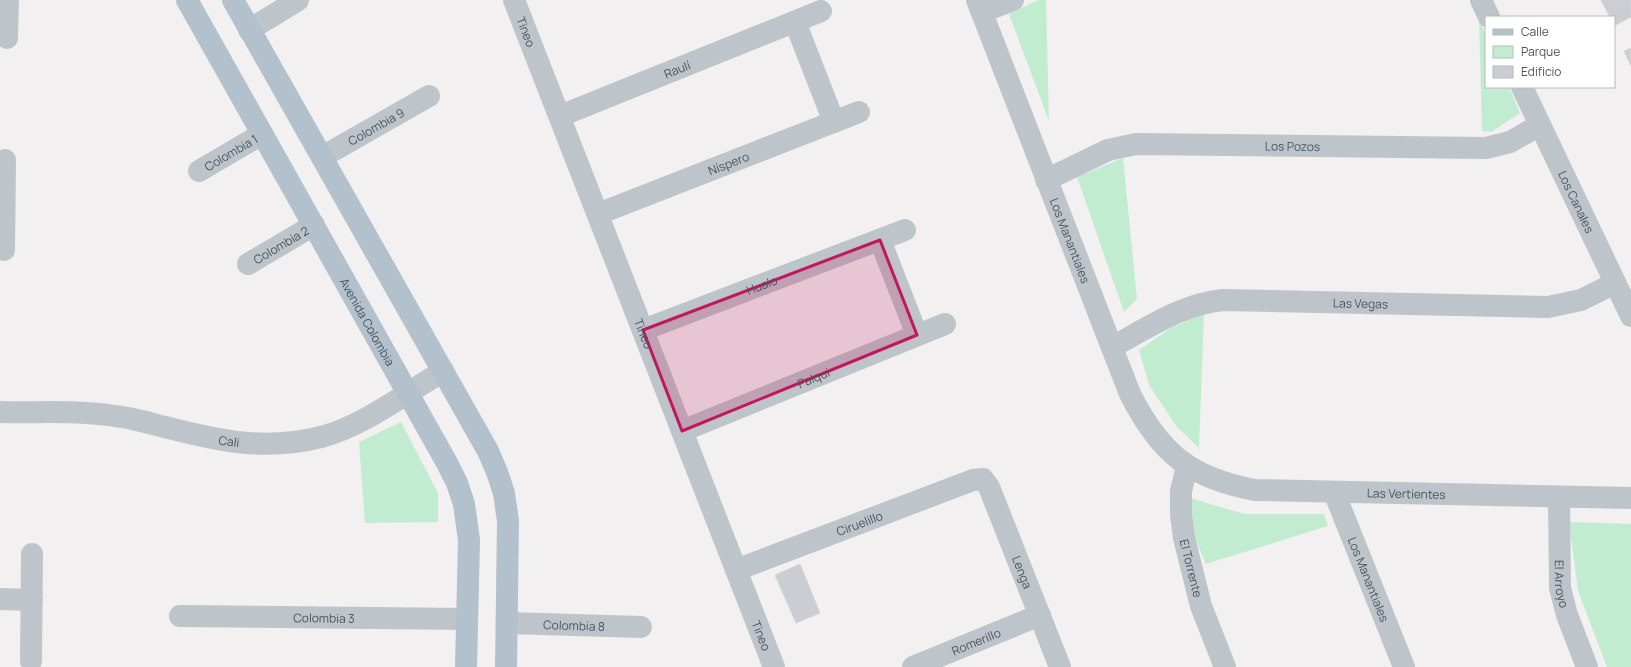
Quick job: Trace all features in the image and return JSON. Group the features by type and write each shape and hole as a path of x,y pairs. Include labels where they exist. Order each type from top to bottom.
{"main road":[{"name":"Avenida Colombia","path":"187,0 447,462 457,483 464,504 469,540 466,667"},
{"path":"232,0 488,451 497,472 504,493 508,521 506,667"}],"street":[{"path":"7,38 8,0"},
{"path":"249,30 298,0"},
{"name":"Tineo","path":"514,0 774,667"},
{"path":"980,6 1013,0"},
{"path":"1481,0 1489,16"},
{"name":"Los Manantiales","path":"980,6 1130,394 1142,416 1161,442 1187,466"},
{"name":"Raulí","path":"560,116 821,11"},
{"path":"795,22 834,122"},
{"name":"Los Canales","path":"1522,88 1631,316"},
{"name":"Colombia 9","path":"322,158 429,96"},
{"name":"Níspero","path":"598,214 859,112"},
{"name":"Los Pozos","path":"1046,180 1108,150 1136,144 1486,148 1510,142 1540,125"},
{"name":"Colombia 1","path":"199,171 262,134"},
{"path":"4,250 2,200 5,160"},
{"name":"Colombia 2","path":"248,264 314,225"},
{"name":"Hualo","path":"642,330 905,230"},
{"path":"880,240 917,335"},
{"name":"Las Vegas","path":"1112,347 1188,307 1212,301 1548,307 1581,300 1615,283"},
{"name":"Palqui","path":"682,431 945,324"},
{"name":"Cali","path":"0,412 116,416 238,443 264,444 293,442 334,432 360,422 443,371"},
{"name":"Las Vertientes","path":"1187,466 1219,482 1255,490 1631,498"},
{"name":"El Torrente","path":"1187,466 1181,491 1181,515 1184,538 1201,606 1225,667"},
{"name":"Ciruelillo","path":"736,570 972,480 983,479"},
{"name":"Lenga","path":"983,479 989,487 1060,667"},
{"name":"Los Manantiales","path":"1334,492 1404,667"},
{"name":"El Arroyo","path":"1559,497 1560,588 1567,615 1587,667"},
{"path":"31,661 32,554"},
{"path":"0,599 32,600"},
{"name":"Romerillo","path":"912,667 1040,615"},
{"name":"Colombia 3","path":"180,616 467,619"},
{"name":"Colombia 8","path":"507,623 641,627"}],"highlighted area":[{"path":"880,240 917,335 682,431 643,330"}],"green space":[{"path":"1038,0 1046,0 1049,121 1009,14"},
{"path":"1479,19 1485,33 1485,88 1509,88 1520,113 1491,132 1482,131"},
{"path":"1123,158 1137,299 1124,312 1077,177"},
{"path":"1204,313 1199,448 1177,427 1149,385 1139,350 1171,328"},
{"path":"401,422 438,493 438,522 365,523 359,442"},
{"path":"1187,497 1244,514 1324,514 1328,526 1206,564 1192,532"},
{"path":"1569,522 1631,524 1631,667 1607,667 1578,591"}],"building":[{"path":"1601,0 1631,0 1631,17 1615,25 1615,16 1609,16"},
{"path":"1631,48 1631,66 1624,51"},
{"path":"800,564 820,613 796,623 775,575"}]}
